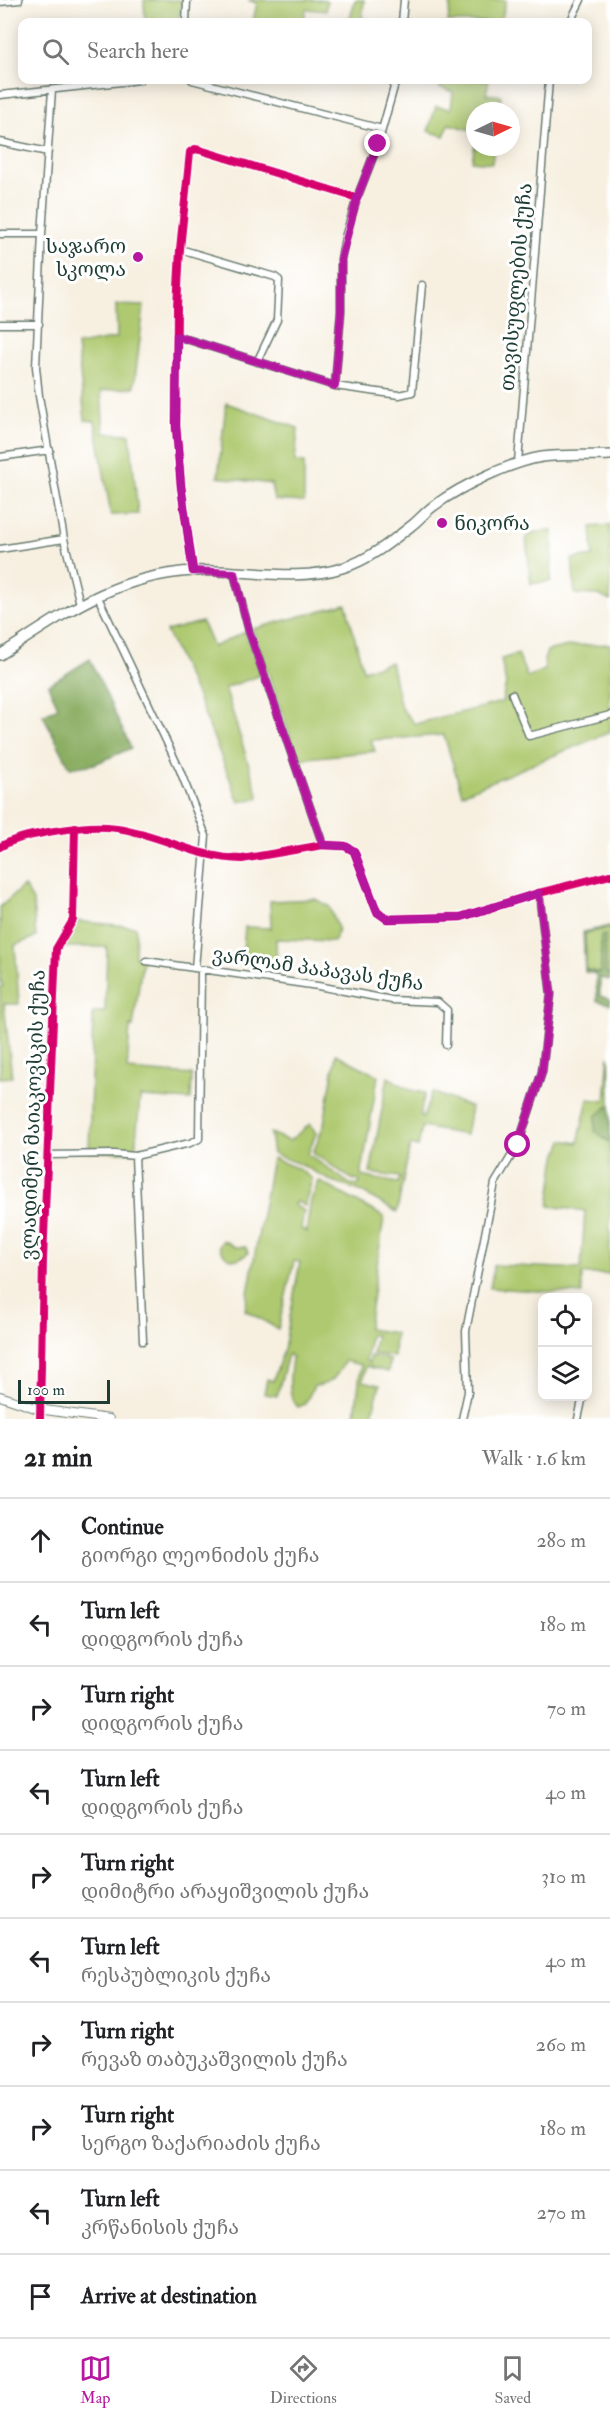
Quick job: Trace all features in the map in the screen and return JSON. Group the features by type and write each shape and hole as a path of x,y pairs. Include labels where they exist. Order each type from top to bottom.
{"main road":[{"path":"0,655 80,604 141,578 193,571 311,574 327,572 358,563 411,526 434,505 459,490 518,462 543,457 610,455"}],"street":[{"path":"0,2 19,0"},
{"path":"186,18 188,0"},
{"path":"403,18 405,0"},
{"path":"572,18 582,0"},
{"path":"0,94 105,84"},
{"path":"208,84 382,129"},
{"path":"335,386 341,311 341,259 357,198 382,129 395,84"},
{"name":"თავისუფლების ქუჩა","path":"518,462 549,84"},
{"path":"52,90 36,367 64,539 80,604"},
{"path":"0,142 48,153"},
{"path":"193,571 181,486 176,426 180,249 190,152 195,149 357,198"},
{"path":"0,234 42,234"},
{"path":"180,249 279,280 277,320 257,362"},
{"path":"177,336 335,386 399,395 412,392 422,285"},
{"path":"0,324 39,324"},
{"path":"0,457 50,450"},
{"path":"0,549 64,539"},
{"path":"234,573 249,631 323,845"},
{"path":"48,1155 135,1156 199,1139 198,969 206,836 179,768 98,595"},
{"path":"512,694 529,736 610,715"},
{"path":"0,847 26,837 75,827 118,828 205,854 242,859 323,845 345,846 354,851 377,912 387,919 461,917 539,893 610,875"},
{"name":"ვლადიმერ მაიაკოვსკის ქუჩა","path":"40,1419 38,1409 56,949 73,920 75,827"},
{"path":"462,1419 468,1392 466,1331 495,1183 518,1145 542,1072 551,994 539,893"},
{"name":"ვარლამ პაპავას ქუჩა","path":"146,961 318,986 392,1000 438,1002 447,1010 446,1045"},
{"path":"135,1156 143,1341"},
{"path":"0,1396 38,1409 109,1419"},
{"path":"578,1419 582,1401"}],"green space":[{"path":"144,0 182,0 180,18 145,18"},
{"path":"248,0 327,1 326,11 306,9 305,18 254,18 257,3"},
{"path":"355,0 364,0 362,18 350,18"},
{"path":"451,0 506,0 502,18 449,18"},
{"path":"439,84 488,84 486,94 501,96 500,102 466,102 466,129 449,124 444,136 428,131 436,106 451,109 453,92 439,87"},
{"path":"473,156 493,156 492,163 472,161"},
{"path":"116,305 144,306 134,387 101,391 104,433 130,434 138,514 111,515 95,421 85,420 77,345 117,338"},
{"path":"226,403 298,428 295,462 304,463 304,502 274,500 271,484 218,477"},
{"path":"610,525 610,601 599,595 575,594 572,559 593,556 591,527"},
{"path":"553,531 551,581 531,584 526,537 536,532"},
{"path":"346,604 363,670 391,662 401,708 415,724 502,702 506,684 501,659 518,654 527,677 545,670 544,660 547,651 568,646 610,644 610,732 462,794 444,735 371,740 375,751 298,759 253,629"},
{"path":"202,622 213,647 245,632 261,675 225,688 259,798 239,802 200,703 166,631"},
{"path":"90,659 131,748 95,764 70,768 43,715 58,707 48,685"},
{"path":"24,886 33,901 36,937 15,945 19,1004 4,1004 12,1077 0,1078 0,987 3,986 0,980 0,907"},
{"path":"315,899 329,906 338,928 335,941 276,939 277,966 242,961 245,927 271,928 270,901"},
{"path":"75,921 136,927 135,957 143,957 133,1027 130,1026 127,1070 192,1075 191,1100 140,1097 135,1152 89,1152 93,1012 105,1012 107,947 60,947"},
{"path":"610,926 610,928 585,933 586,970 601,973 601,935 605,935 606,974 610,975 610,980 600,978 600,996 610,999 610,1004 597,1001 596,974 585,972 583,932"},
{"path":"610,928 610,975 606,974 605,935 601,935 601,973 586,970 585,933"},
{"path":"336,1054 378,1076 361,1176 398,1183 400,1177 370,1173 388,1077 410,1090 425,1093 420,1115 423,1118 432,1092 471,1107 466,1135 422,1127 418,1147 410,1145 397,1212 360,1191 333,1182 302,1165 273,1154 270,1133 289,1141 310,1124 316,1133 308,1154 350,1184 359,1185 360,1181 352,1179 313,1153 324,1124"},
{"path":"609,1056 610,1108 607,1107 603,1138 610,1142 610,1274 582,1274 582,1293 490,1288 494,1265 581,1269 585,1211 549,1206 555,1162 563,1140 578,1143 588,1099 605,1101"},
{"path":"607,1107 610,1108 610,1142 595,1131 596,1116"},
{"path":"272,1158 299,1169 312,1179 305,1206 296,1201 294,1205 304,1211 301,1229 306,1232 311,1200 319,1181 384,1217 368,1329 395,1333 394,1357 372,1354 376,1335 370,1335 366,1361 369,1363 370,1356 390,1360 388,1372 366,1366 363,1381 380,1385 371,1419 355,1416 361,1365 345,1361 330,1382 314,1386 305,1404 298,1407 291,1396 292,1357 288,1354 277,1396 264,1394 267,1379 273,1381 284,1349 300,1262 294,1261 278,1329 245,1310"},
{"path":"223,1240 235,1247 246,1247 248,1253 239,1259 231,1259 221,1251 219,1246"}],"cycle path":[{"path":"193,571 181,486 176,426 177,307 180,249 190,152 195,149 200,150 357,198"},
{"path":"40,1419 43,1261 56,949 73,920 75,827"},
{"path":"0,847 36,834 99,827 133,831 194,851 226,858 242,859 323,845 345,846 354,851 377,912 387,919 461,917 539,893 610,875"}],"place":[{"name":"საჯარო სკოლა","path":"138,257"},
{"name":"ნიკორა","path":"442,523"}],"route":[{"path":"378,144 357,198 341,259 341,311 335,386 177,336 176,426 181,486 193,571 234,573 249,631 323,845 345,846 354,851 377,912 387,919 461,917 539,893 551,994 542,1072 518,1145"}]}
